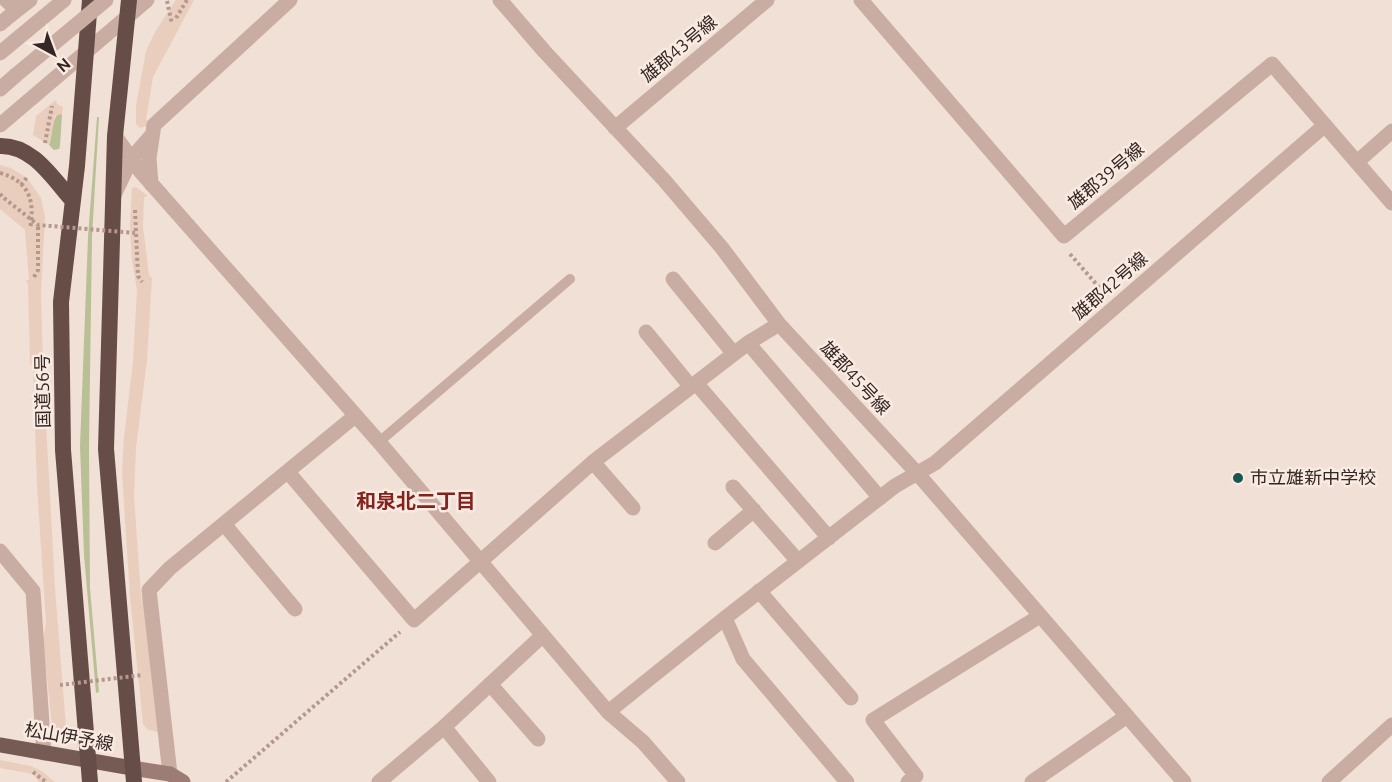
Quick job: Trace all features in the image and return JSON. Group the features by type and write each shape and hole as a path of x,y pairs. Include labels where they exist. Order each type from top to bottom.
{"highway":[{"name":"国道56号","path":"90,0 73,201 61,302 63,450 90,782"},
{"path":"128,8 115,136 106,449 133,775"},
{"path":"0,146 19,149 30,154 73,201"}],"main road":[{"name":"松山伊予線","path":"0,745 87,761 133,775"},
{"path":"133,775 177,778"}],"street":[{"path":"0,24 11,5 30,0"},
{"path":"0,53 64,0"},
{"path":"0,89 106,0"},
{"path":"0,125 85,52 128,8 147,0"},
{"path":"151,184 149,158 154,125 290,0"},
{"name":"雄郡45号線","path":"500,0 544,51 664,180 722,248 778,324 917,473 1184,782"},
{"name":"雄郡43号線","path":"615,128 767,0"},
{"name":"雄郡39号線","path":"861,0 1064,236 1272,63 1392,203"},
{"name":"雄郡42号線","path":"608,712 880,498 935,463 1325,125"},
{"path":"1357,162 1392,131"},
{"path":"113,197 131,159 152,135"},
{"path":"115,136 151,184 379,442 608,712 643,742 678,782"},
{"path":"673,279 734,354"},
{"path":"288,472 414,620 593,462 748,343 778,324"},
{"path":"646,332 829,538"},
{"path":"748,343 880,498"},
{"path":"177,778 149,590 170,568 354,416"},
{"path":"593,462 633,508"},
{"path":"733,487 798,561"},
{"path":"715,543 753,510"},
{"path":"224,524 295,609"},
{"path":"0,551 33,591 44,753"},
{"path":"759,591 851,698"},
{"path":"908,782 916,776 873,720 1040,616"},
{"path":"725,618 743,659 848,782"},
{"path":"379,782 444,727 542,636"},
{"path":"490,684 538,739"},
{"path":"1032,782 1127,716"},
{"path":"1329,782 1392,725"},
{"path":"444,727 489,782"}],"lane":[{"path":"379,442 570,279"}],"path":[{"path":"167,0 172,24"},
{"path":"176,18 187,0"},
{"path":"0,173 14,178 28,194 33,204 30,229"},
{"path":"2,196 39,225 135,233 138,276 142,282"},
{"path":"34,277 38,270 39,225"},
{"path":"1064,236 1067,251 1116,307"},
{"path":"226,782 414,620"},
{"path":"60,685 142,675"},
{"path":"23,770 35,772 46,782"}],"green space":[{"path":"58,114 62,114 60,146 59,149 54,150 49,145 54,121"},
{"path":"97,117 99,117 92,237 89,447 90,588 99,692 96,693 84,555 80,446 88,237"}],"shaded area":[{"path":"176,0 194,0 153,77 146,120 149,121 147,126 140,128 136,124 136,105 146,51 155,32"},
{"path":"56,100 57,104 63,107 62,114 55,116 49,145 33,135 36,116"},
{"path":"0,165 11,168 27,178 41,198 45,216 41,294 43,368 55,588 66,727 65,735 62,737 55,734 52,725 43,640 46,623 37,487 33,369 30,363 28,284 26,280 29,280 25,230 0,209"},
{"path":"136,187 148,196 144,197 143,226 149,275 152,278 147,360 136,448 134,496 141,595 150,631 160,733 147,729 143,724 130,597 122,473 133,362 137,290 132,261 130,225 132,188"},
{"path":"0,760 31,766 55,782 39,782 33,774 0,768"}],"place":[{"name":"市立雄新中学校","path":"1238,478"}],"district":[{"name":"和泉北二丁目","path":"416,501"}]}
